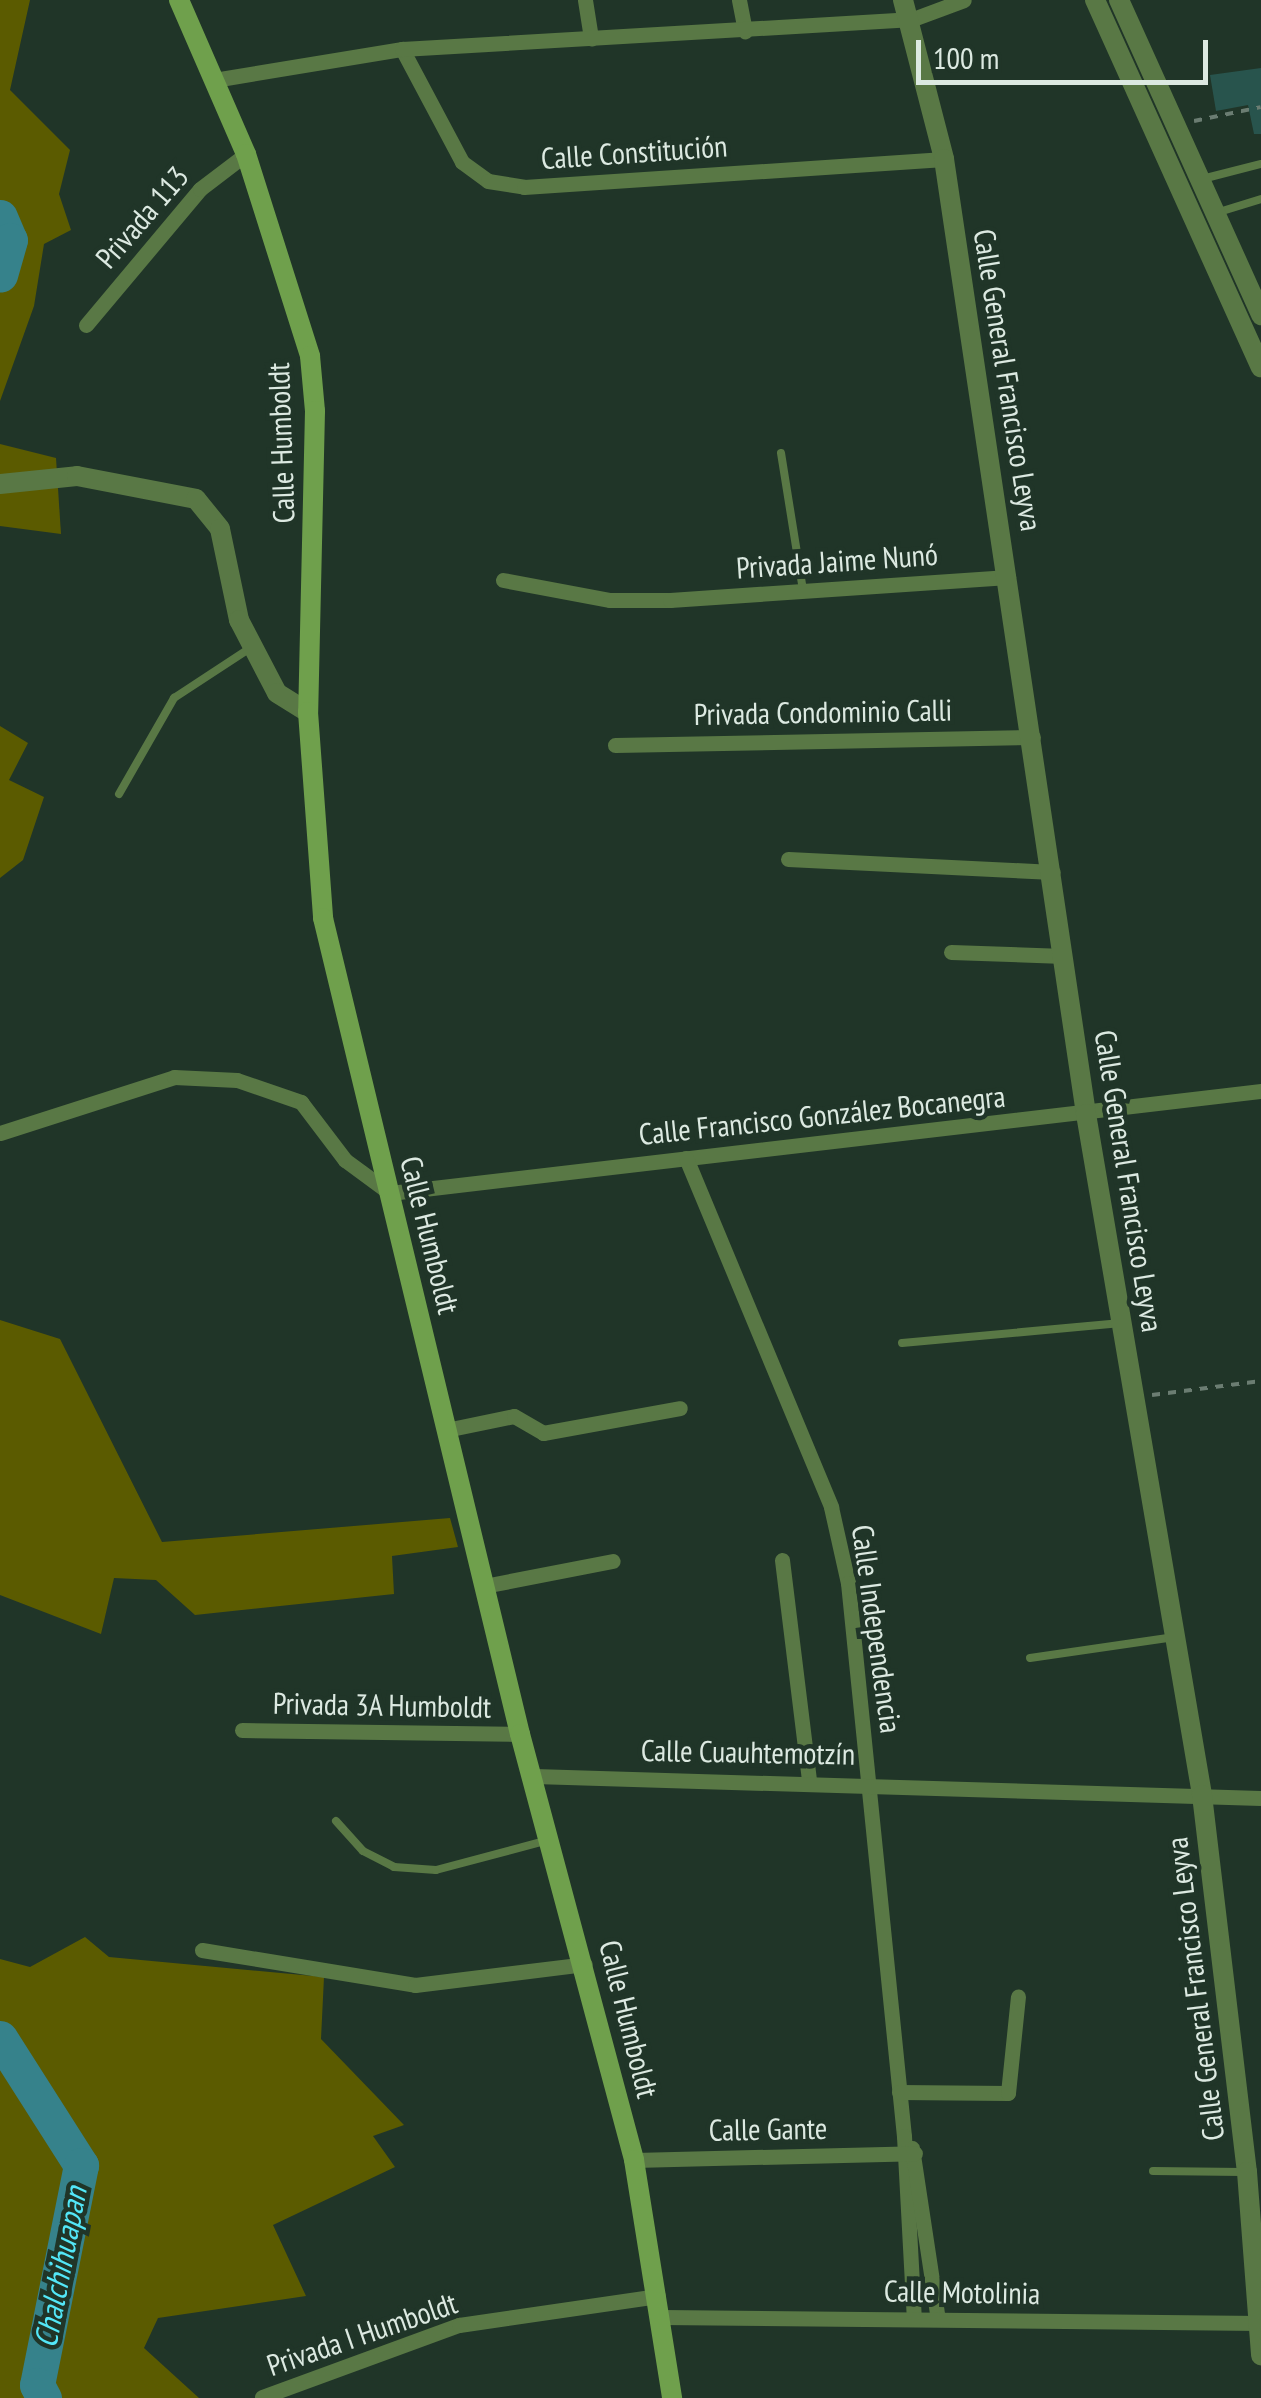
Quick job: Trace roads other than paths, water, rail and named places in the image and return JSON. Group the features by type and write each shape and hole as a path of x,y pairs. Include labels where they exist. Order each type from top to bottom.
{"main road":[{"name":"Calle Humboldt","path":"179,0 246,154 310,356 315,411 308,712 323,918 520,1734 552,1839 634,2160 672,2398"}],"street":[{"path":"585,0 591,39"},
{"path":"740,0 745,31"},
{"path":"214,80 402,49 745,31 964,0"},
{"path":"1095,0 1261,367"},
{"path":"1119,0 1261,315"},
{"name":"Calle General Francisco Leyva","path":"908,10 944,159 1033,737 1086,1114 1202,1796 1251,2182 1261,2356"},
{"name":"Calle Constitución","path":"402,49 462,162 488,182 524,186 944,159"},
{"name":"Privada 113","path":"86,324 200,189 246,154"},
{"path":"0,484 77,476 196,499 220,529 239,620 276,693 308,712"},
{"name":"Privada Jaime Nunó","path":"504,580 610,600 670,600 1008,577"},
{"name":"Privada Condominio Calli","path":"615,745 1033,737"},
{"path":"788,860 1053,872"},
{"path":"951,952 1064,956"},
{"path":"0,1133 174,1078 238,1080 300,1102 345,1160 390,1193"},
{"name":"Calle Francisco González Bocanegra","path":"390,1193 1261,1091"},
{"name":"Calle Independencia","path":"686,1158 830,1506 848,1583 904,2136 938,2318"},
{"path":"446,1430 514,1416 543,1433 680,1408"},
{"path":"782,1560 809,1781"},
{"path":"484,1586 613,1561"},
{"name":"Privada 3A Humboldt","path":"242,1730 520,1734"},
{"name":"Calle Cuauhtemotzín","path":"534,1776 870,1782 1261,1798"},
{"path":"202,1950 415,1986 585,1964"},
{"path":"899,2092 1008,2093 1018,1996"},
{"name":"Calle Independencia","path":"909,2153 914,2318"},
{"name":"Calle Gante","path":"634,2160 909,2153"},
{"name":"Privada I Humboldt","path":"262,2398 459,2325 658,2296"},
{"name":"Calle Motolinia","path":"662,2318 1260,2323"}],"lane":[{"path":"1199,180 1261,164"},
{"path":"1214,213 1261,198"},
{"path":"781,453 803,591"},
{"path":"119,794 174,698 253,647"},
{"path":"902,1343 1121,1324"},
{"path":"1030,1658 1174,1636"},
{"path":"336,1821 363,1851 394,1867 436,1870 552,1839"},
{"path":"1153,2171 1251,2182"}],"waterway":[{"name":"Chalchihuapan","path":"0,217 10,240 0,275"},
{"name":"Chalchihuapan","path":"0,2038 81,2165 37,2385 44,2398"}]}
